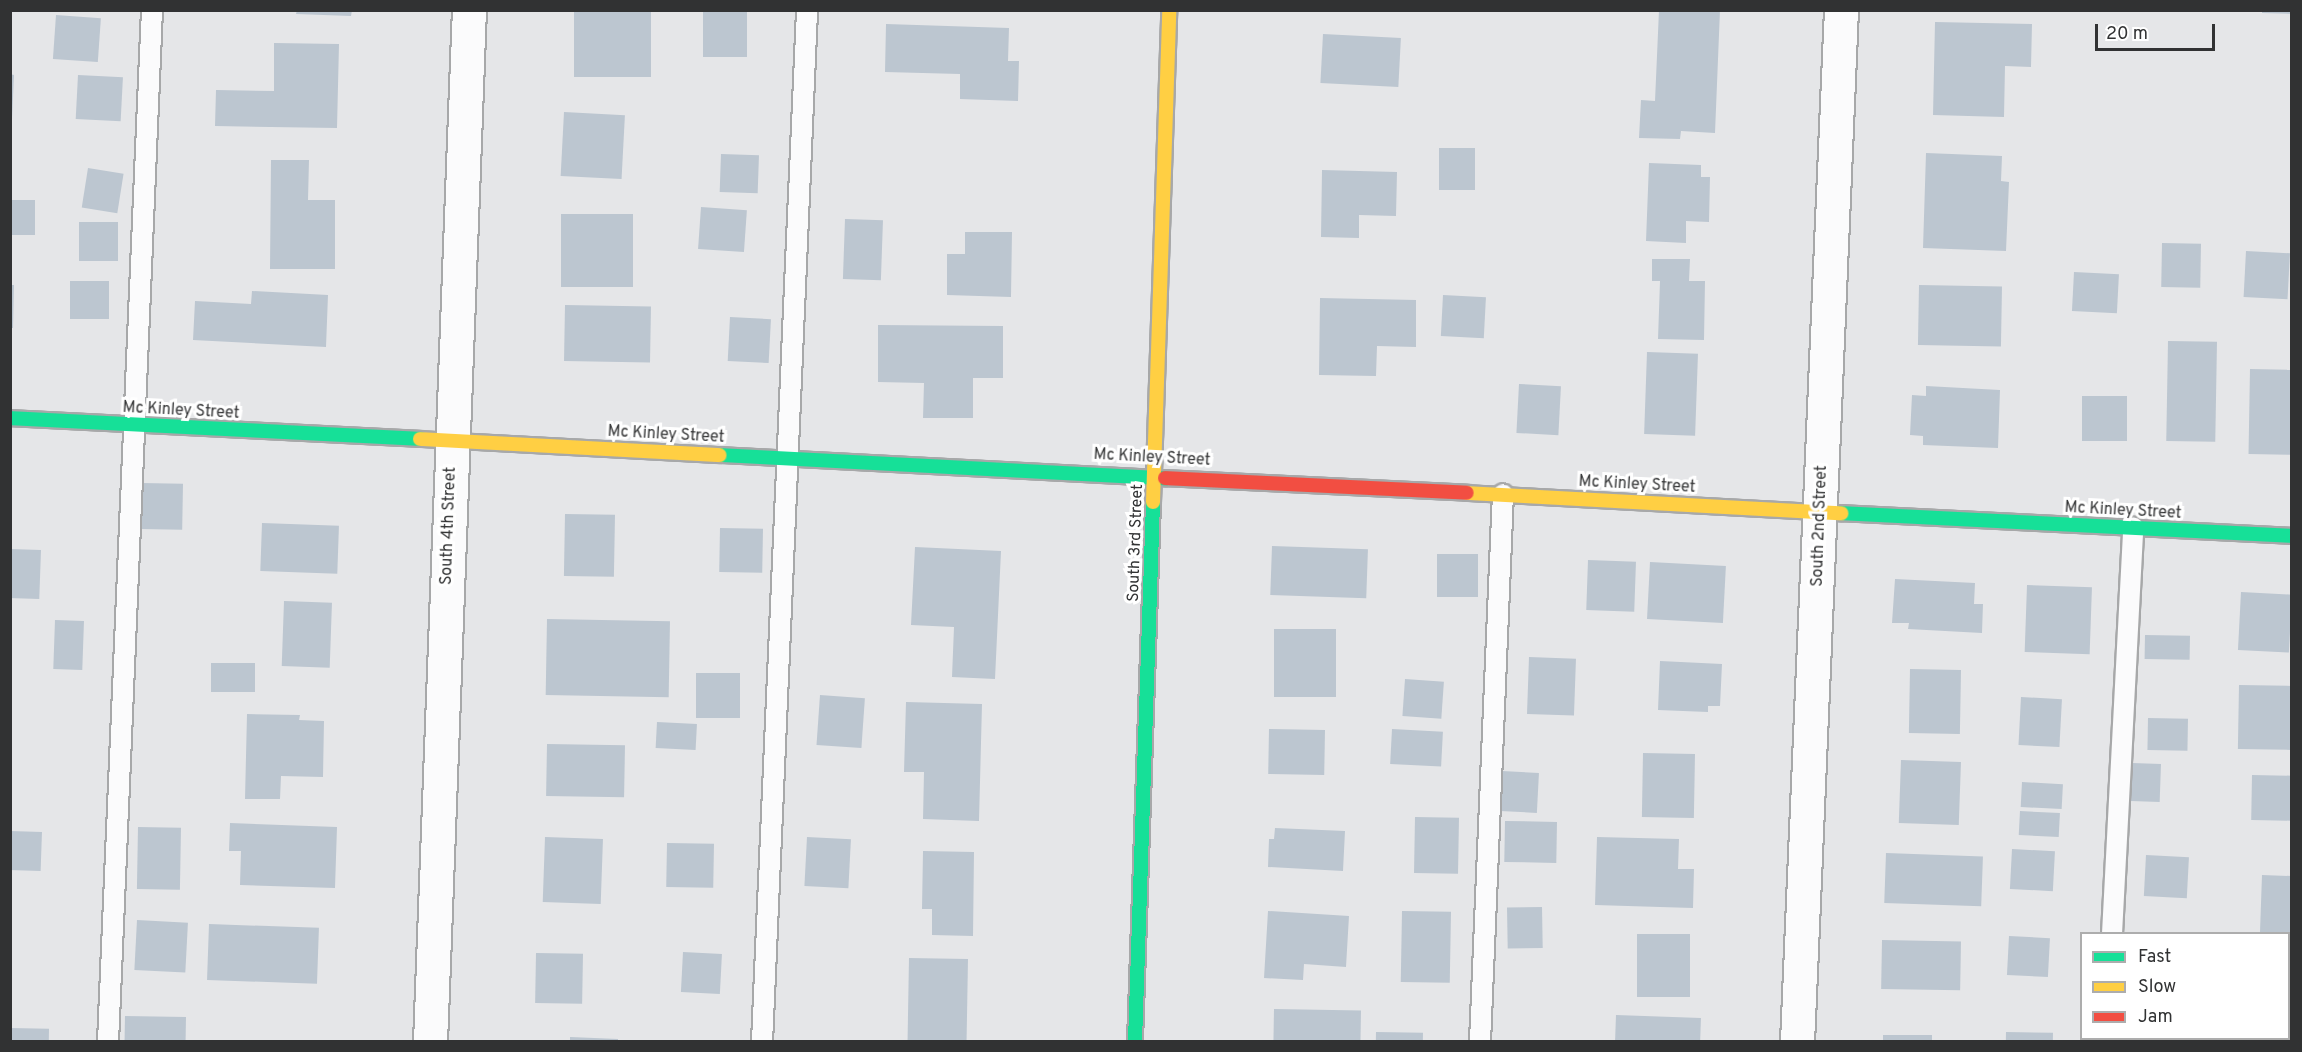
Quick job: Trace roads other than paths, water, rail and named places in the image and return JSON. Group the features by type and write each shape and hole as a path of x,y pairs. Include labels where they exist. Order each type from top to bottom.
{"street":[{"name":"South 4th Street","path":"430,1041 469,10"},
{"name":"South 3rd Street","path":"1135,1041 1169,10"},
{"name":"South 2nd Street","path":"1797,1041 1841,10"},
{"name":"Mc Kinley Street","path":"10,418 452,442 1155,475 2292,536"}],"lane":[{"path":"108,1041 152,10"},
{"path":"762,1041 807,10"},
{"path":"1480,1041 1503,494"},
{"path":"2112,932 2133,528"}]}
